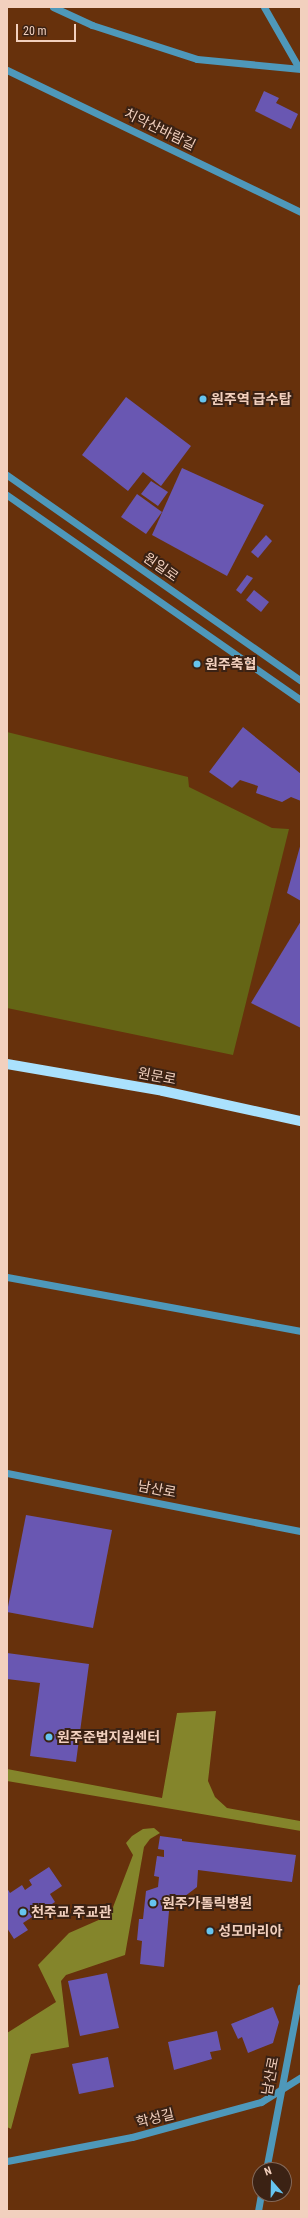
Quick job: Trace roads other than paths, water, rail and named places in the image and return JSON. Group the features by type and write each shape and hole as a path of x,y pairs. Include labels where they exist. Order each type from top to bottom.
{"main road":[{"name":"원문로","path":"7,1064 163,1090 301,1121"}],"street":[{"path":"53,7 92,26 197,60 300,68"},
{"path":"264,7 300,68"},
{"name":"치악산바람길","path":"7,70 301,212"},
{"name":"원일로","path":"7,475 301,681"},
{"name":"원일로","path":"7,495 301,700"},
{"path":"7,1277 301,1331"},
{"name":"남산로","path":"7,1473 301,1531"},
{"name":"남산로","path":"267,2162 301,1987"},
{"name":"학성길","path":"7,2162 132,2137 262,2102 281,2088 301,2077"}],"place":[{"name":"원주역 급수탑","path":"203,399"},
{"name":"원주축협","path":"197,664"},
{"name":"원주준법지원센터","path":"49,1737"},
{"name":"원주가톨릭병원","path":"153,1903"},
{"name":"천주교 주교관","path":"23,1912"},
{"name":"성모마리아","path":"210,1931"}]}
